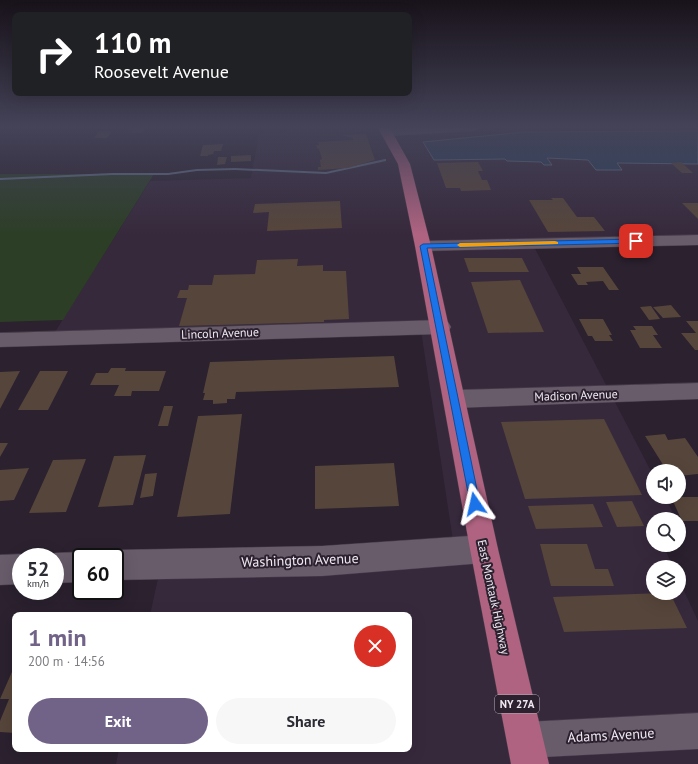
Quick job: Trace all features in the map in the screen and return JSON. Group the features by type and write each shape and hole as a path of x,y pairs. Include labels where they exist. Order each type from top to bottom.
{"main road":[{"name":"East Montauk Highway","path":"404,164 441,327 484,549 527,752"}],"street":[{"path":"423,246 698,240"},
{"name":"Lincoln Avenue","path":"0,340 441,327"},
{"name":"Madison Avenue","path":"454,399 698,391"},
{"name":"Washington Avenue","path":"124,565 322,561 484,549"},
{"path":"0,570 12,569"},
{"name":"Adams Avenue","path":"527,752 698,731"}],"shaded area":[{"path":"254,164 548,164 552,165 551,164 591,164 596,170 621,170 616,164 698,164 698,237 531,241 647,464 646,464 646,504 668,504 672,512 646,512 646,552 666,552 670,560 646,560 646,600 686,600 686,595 698,621 698,764 116,764 118,752 412,752 412,612 151,612 159,574 456,560 420,324 55,332 150,181 251,178"}],"green space":[{"path":"0,174 154,174 63,320 0,322"}],"water":[{"path":"543,164 552,165 544,165"},
{"path":"591,164 617,164 622,170 596,170"}],"building":[{"path":"321,164 363,164 348,168 318,170 318,167 321,167"},
{"path":"437,164 479,164 483,171 478,171 482,180 487,180 491,190 461,191 460,188 446,188"},
{"path":"672,164 683,164 693,173 682,173"},
{"path":"551,198 563,198 577,217 594,217 605,231 548,232 529,200 553,200"},
{"path":"340,201 342,228 267,231 269,212 253,213 255,204"},
{"path":"682,203 698,203 698,219"},
{"path":"464,258 522,258 529,272 469,272"},
{"path":"298,259 297,266 323,265 323,271 346,271 349,319 324,320 324,322 179,326 187,298 177,298 180,290 188,290 189,285 212,285 214,275 255,274 257,260"},
{"path":"577,267 603,267 619,290 609,290 603,281 586,282 588,285 578,285 571,274 581,274"},
{"path":"520,280 544,332 488,333 471,282"},
{"path":"671,305 681,317 663,318 653,307"},
{"path":"651,306 660,319 649,320 640,307"},
{"path":"579,319 603,319 612,335 609,335 613,341 595,341 592,336 588,336"},
{"path":"686,321 698,321 698,350 695,350 681,333 696,333"},
{"path":"633,326 652,326 658,335 653,335 662,348 640,348 630,330 636,330"},
{"path":"394,356 399,387 236,392 235,399 227,399 227,403 213,404 213,400 203,400 205,393 203,393 210,362"},
{"path":"111,368 126,368 125,371 166,371 159,391 132,391 131,396 114,396 119,385 90,385 96,373 108,373"},
{"path":"20,371 0,409 0,372"},
{"path":"40,371 68,371 48,410 18,410"},
{"path":"164,406 173,406 168,426 158,426"},
{"path":"242,414 230,514 177,517 198,416"},
{"path":"604,419 642,495 525,499 501,422"},
{"path":"665,434 668,440 685,438 698,457 698,474 686,475 686,464 663,464 645,436"},
{"path":"0,443 8,443 0,457"},
{"path":"146,455 133,505 98,507 114,456"},
{"path":"86,459 66,512 29,513 53,460"},
{"path":"394,463 399,506 315,509 315,466"},
{"path":"29,468 14,500 0,501 0,470"},
{"path":"157,473 153,496 140,498 145,474"},
{"path":"686,497 698,497 698,521 686,521 686,512 678,512 674,504 686,504"},
{"path":"632,501 644,526 617,527 606,502"},
{"path":"593,504 603,527 536,529 528,506"},
{"path":"540,544 587,544 595,569 608,569 614,586 551,586"},
{"path":"646,594 646,600 673,600 687,628 564,632 553,597"},
{"path":"12,672 12,733 0,732 0,721 9,699 0,699"}],"waterway":[{"path":"0,179 112,174 168,174 197,170 235,169 326,173 368,164"}],"slow traffic":[{"path":"460,245 555,243"}],"route":[{"path":"475,504 441,327 423,246 636,241"}]}
